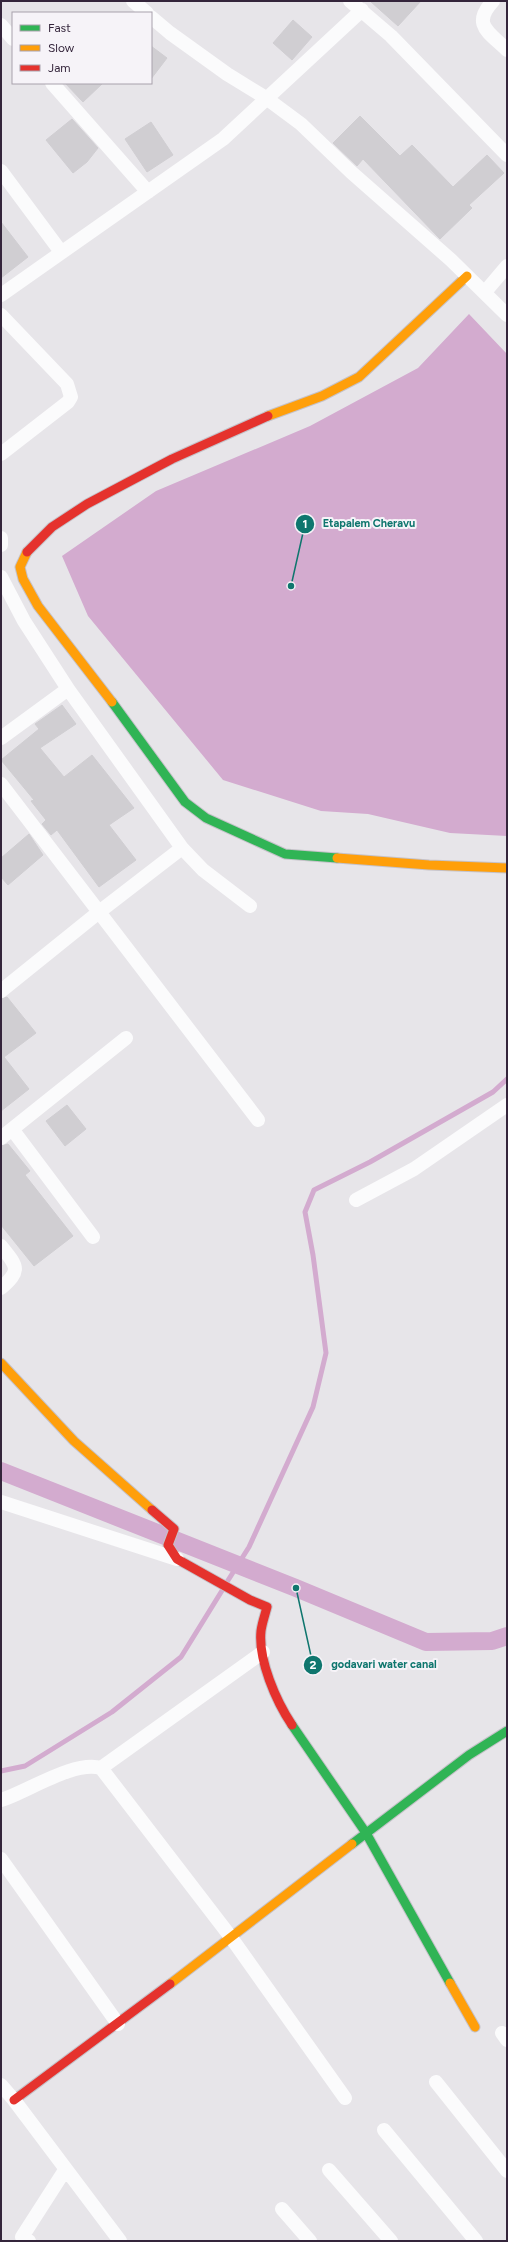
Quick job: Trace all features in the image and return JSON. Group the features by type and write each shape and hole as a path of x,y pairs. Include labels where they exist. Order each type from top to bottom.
{"street":[{"path":"133,1 146,12"},
{"path":"350,1 391,36 507,155"},
{"path":"493,1 483,15 481,21 484,27 507,50"},
{"path":"1,295 223,140 266,98 362,10"},
{"path":"152,18 227,74 266,98 301,124 468,276 507,315"},
{"path":"1,25 12,38"},
{"path":"53,84 148,192"},
{"path":"1,171 61,252"},
{"path":"484,292 507,266"},
{"path":"468,276 372,367 354,381 319,398 270,415 195,447 91,501 52,526 35,540 24,552 20,564 22,579 38,606 89,670 185,802 206,818 285,854 428,865 507,868"},
{"path":"1,315 67,384 71,397 68,402 1,454"},
{"path":"1,538 1,545"},
{"path":"1,577 24,621 68,689 182,848 203,870 250,906"},
{"path":"1,738 68,689"},
{"path":"1,784 258,1120"},
{"path":"1,991 99,912 182,848"},
{"path":"1,1138 126,1038"},
{"path":"356,1200 414,1169 506,1107"},
{"path":"12,1129 93,1237"},
{"path":"1,1246 14,1262 16,1269 15,1274 1,1288"},
{"path":"1,1363 74,1441 174,1529 168,1545 177,1559"},
{"path":"1,1502 177,1559 250,1600 267,1607 261,1632 263,1652 266,1671 283,1711 366,1833 475,2027"},
{"path":"101,1768 263,1652"},
{"path":"14,2100 118,2024 230,1936 469,1755 507,1731"},
{"path":"1,1800 48,1778 91,1765 101,1768 230,1936 345,2098"},
{"path":"1,1859 118,2024"},
{"path":"436,2082 507,2172"},
{"path":"1,2085 14,2100 65,2170 120,2241"},
{"path":"384,2130 476,2241"},
{"path":"29,2241 22,2237 65,2170"},
{"path":"329,2170 391,2241"},
{"path":"282,2209 310,2241"}],"shaded area":[{"path":"469,314 507,354 507,836 450,833 368,814 321,811 223,780 88,616 62,556 156,491 310,426 418,368"}],"building":[{"path":"370,1 421,1 398,26"},
{"path":"293,20 312,37 292,60 273,43"},
{"path":"152,47 167,58 152,78"},
{"path":"66,84 102,84 83,102"},
{"path":"360,116 400,156 412,145 453,187 487,155 504,173 469,205 472,208 440,239 363,159 357,166 333,143"},
{"path":"72,119 98,148 87,162 73,173 46,140"},
{"path":"151,122 173,155 147,172 125,139"},
{"path":"1,222 28,257 1,278"},
{"path":"62,705 76,724 40,748 64,777 92,755 134,808 109,825 136,860 99,887 57,830 51,835 42,824 46,820 31,801 34,800 1,760 39,729 35,724"},
{"path":"29,834 43,855 8,885 1,877 1,858"},
{"path":"7,997 36,1033 4,1057 29,1089 1,1111 1,999"},
{"path":"67,1105 86,1129 65,1146 46,1121"},
{"path":"8,1144 30,1171 25,1175 73,1236 34,1266 1,1225 1,1146"}],"waterway":[{"path":"227,1582 249,1547 313,1407 326,1353 313,1255 305,1212 314,1190 370,1162 493,1092 507,1079"},
{"path":"1,1471 296,1588 426,1642 492,1641 507,1636"},
{"path":"1,1771 25,1766 112,1712 181,1657 223,1589"}],"traffic: fast":[{"path":"112,702 185,802 206,818 285,854 337,858"},
{"path":"292,1725 366,1833 450,1983"},
{"path":"352,1844 469,1755 507,1731"}],"traffic: slow":[{"path":"268,416 322,396 359,377 467,276"},
{"path":"27,552 20,567 23,579 38,606 112,702"},
{"path":"337,858 429,865 507,868"},
{"path":"1,1363 74,1441 152,1510"},
{"path":"170,1984 352,1844"},
{"path":"450,1983 475,2027"}],"traffic: jam":[{"path":"27,552 52,527 87,504 172,459 268,416"},
{"path":"152,1510 174,1529 168,1545 177,1559 250,1600 267,1607 261,1631 262,1655 274,1692 292,1725"},
{"path":"14,2100 170,1984"}],"place":[{"name":"Etapalem Cheravu","path":"291,586"},
{"name":"godavari water canal","path":"296,1588"}]}
